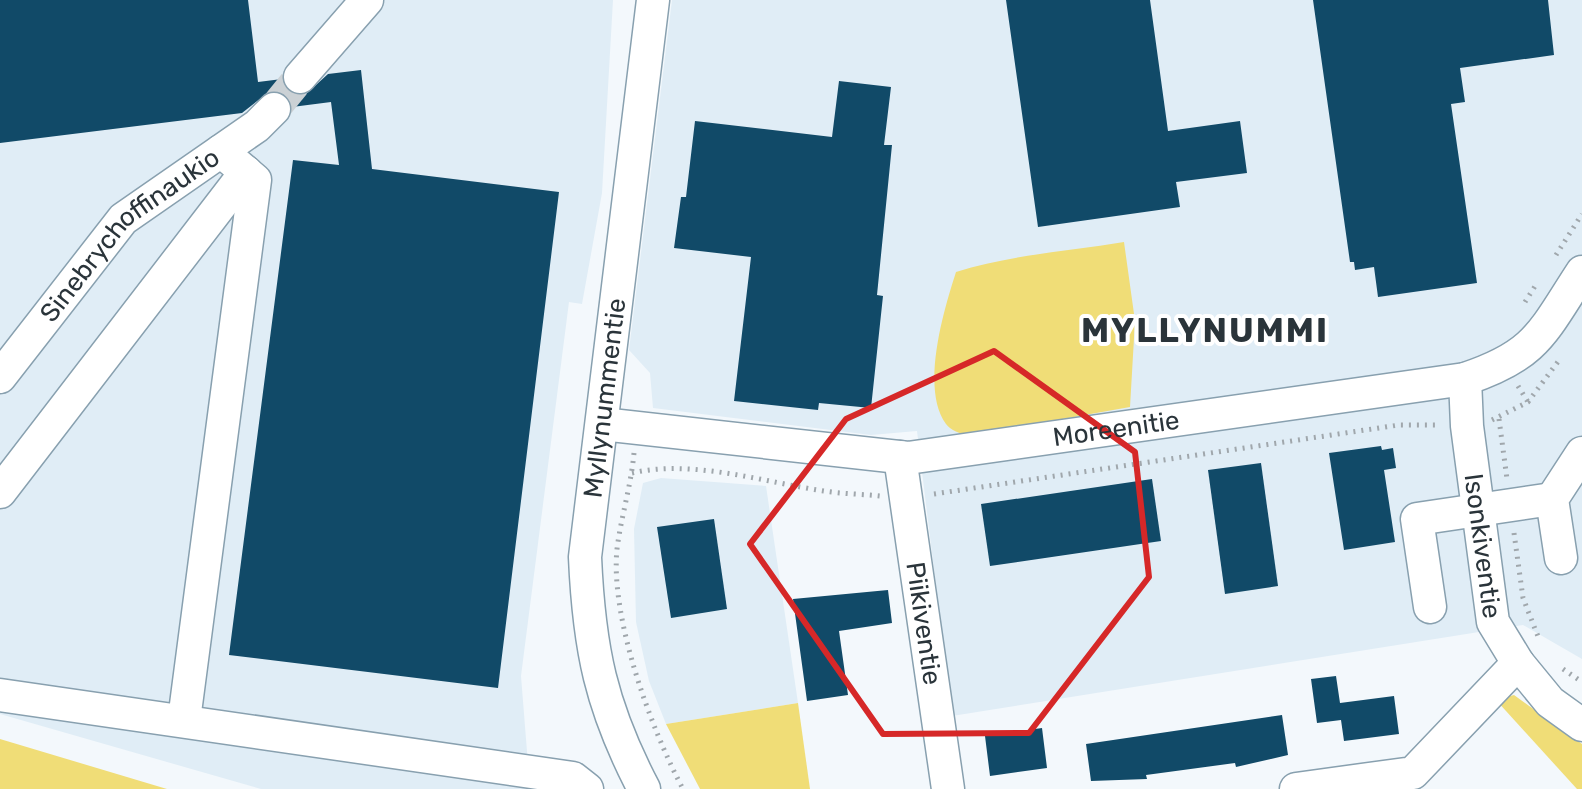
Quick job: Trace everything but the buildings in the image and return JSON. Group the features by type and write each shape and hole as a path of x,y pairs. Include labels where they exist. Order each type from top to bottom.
{"street":[{"path":"300,77 367,0"},
{"name":"Myllynummentie","path":"644,789 616,735 597,676 588,617 585,557 653,0"},
{"name":"Sinebrychoffinaukio","path":"0,377 123,219 221,151 274,109"},
{"path":"184,720 255,180 221,151"},
{"path":"0,492 246,172"},
{"name":"Moreenitie","path":"602,424 900,457 1465,379 1505,365 1537,341 1582,272"},
{"name":"Isonkiventie","path":"1465,379 1493,622 1530,654 1550,702 1582,725"},
{"path":"1561,558 1552,499 1582,453"},
{"name":"Piikiventie","path":"900,457 948,789"},
{"path":"1430,607 1417,519 1552,499"},
{"path":"1296,789 1413,773 1530,654"},
{"path":"0,695 573,778 587,789"}],"path":[{"path":"1499,419 1530,654"},
{"path":"636,428 632,473 617,552 622,622 660,746 683,789"},
{"path":"1555,661 1582,682"}],"highlighted area":[{"path":"994,351 1135,452 1149,577 1029,733 883,734 750,544 846,419"}],"shaded area":[{"path":"0,0 613,0 602,193 582,304 569,302 521,676 530,789 261,789 0,714"},
{"path":"672,0 1582,0 1582,659 1523,625 952,716 917,431 871,435 653,408 650,373 629,350"},
{"path":"1124,242 1135,321 1130,407 967,436 948,426 938,409 935,370 941,327 956,272 1018,257"},
{"path":"661,478 766,486 798,703 666,724 649,681 636,622 634,529 643,483"},
{"path":"1514,695 1582,744 1582,789 1577,789 1496,700"},
{"path":"798,703 810,789 700,789 666,724"},
{"path":"0,739 167,789 0,789"}],"tunnel":[{"path":"274,109 300,77"}],"district":[{"name":"MYLLYNUMMI","path":"1205,330"}]}
